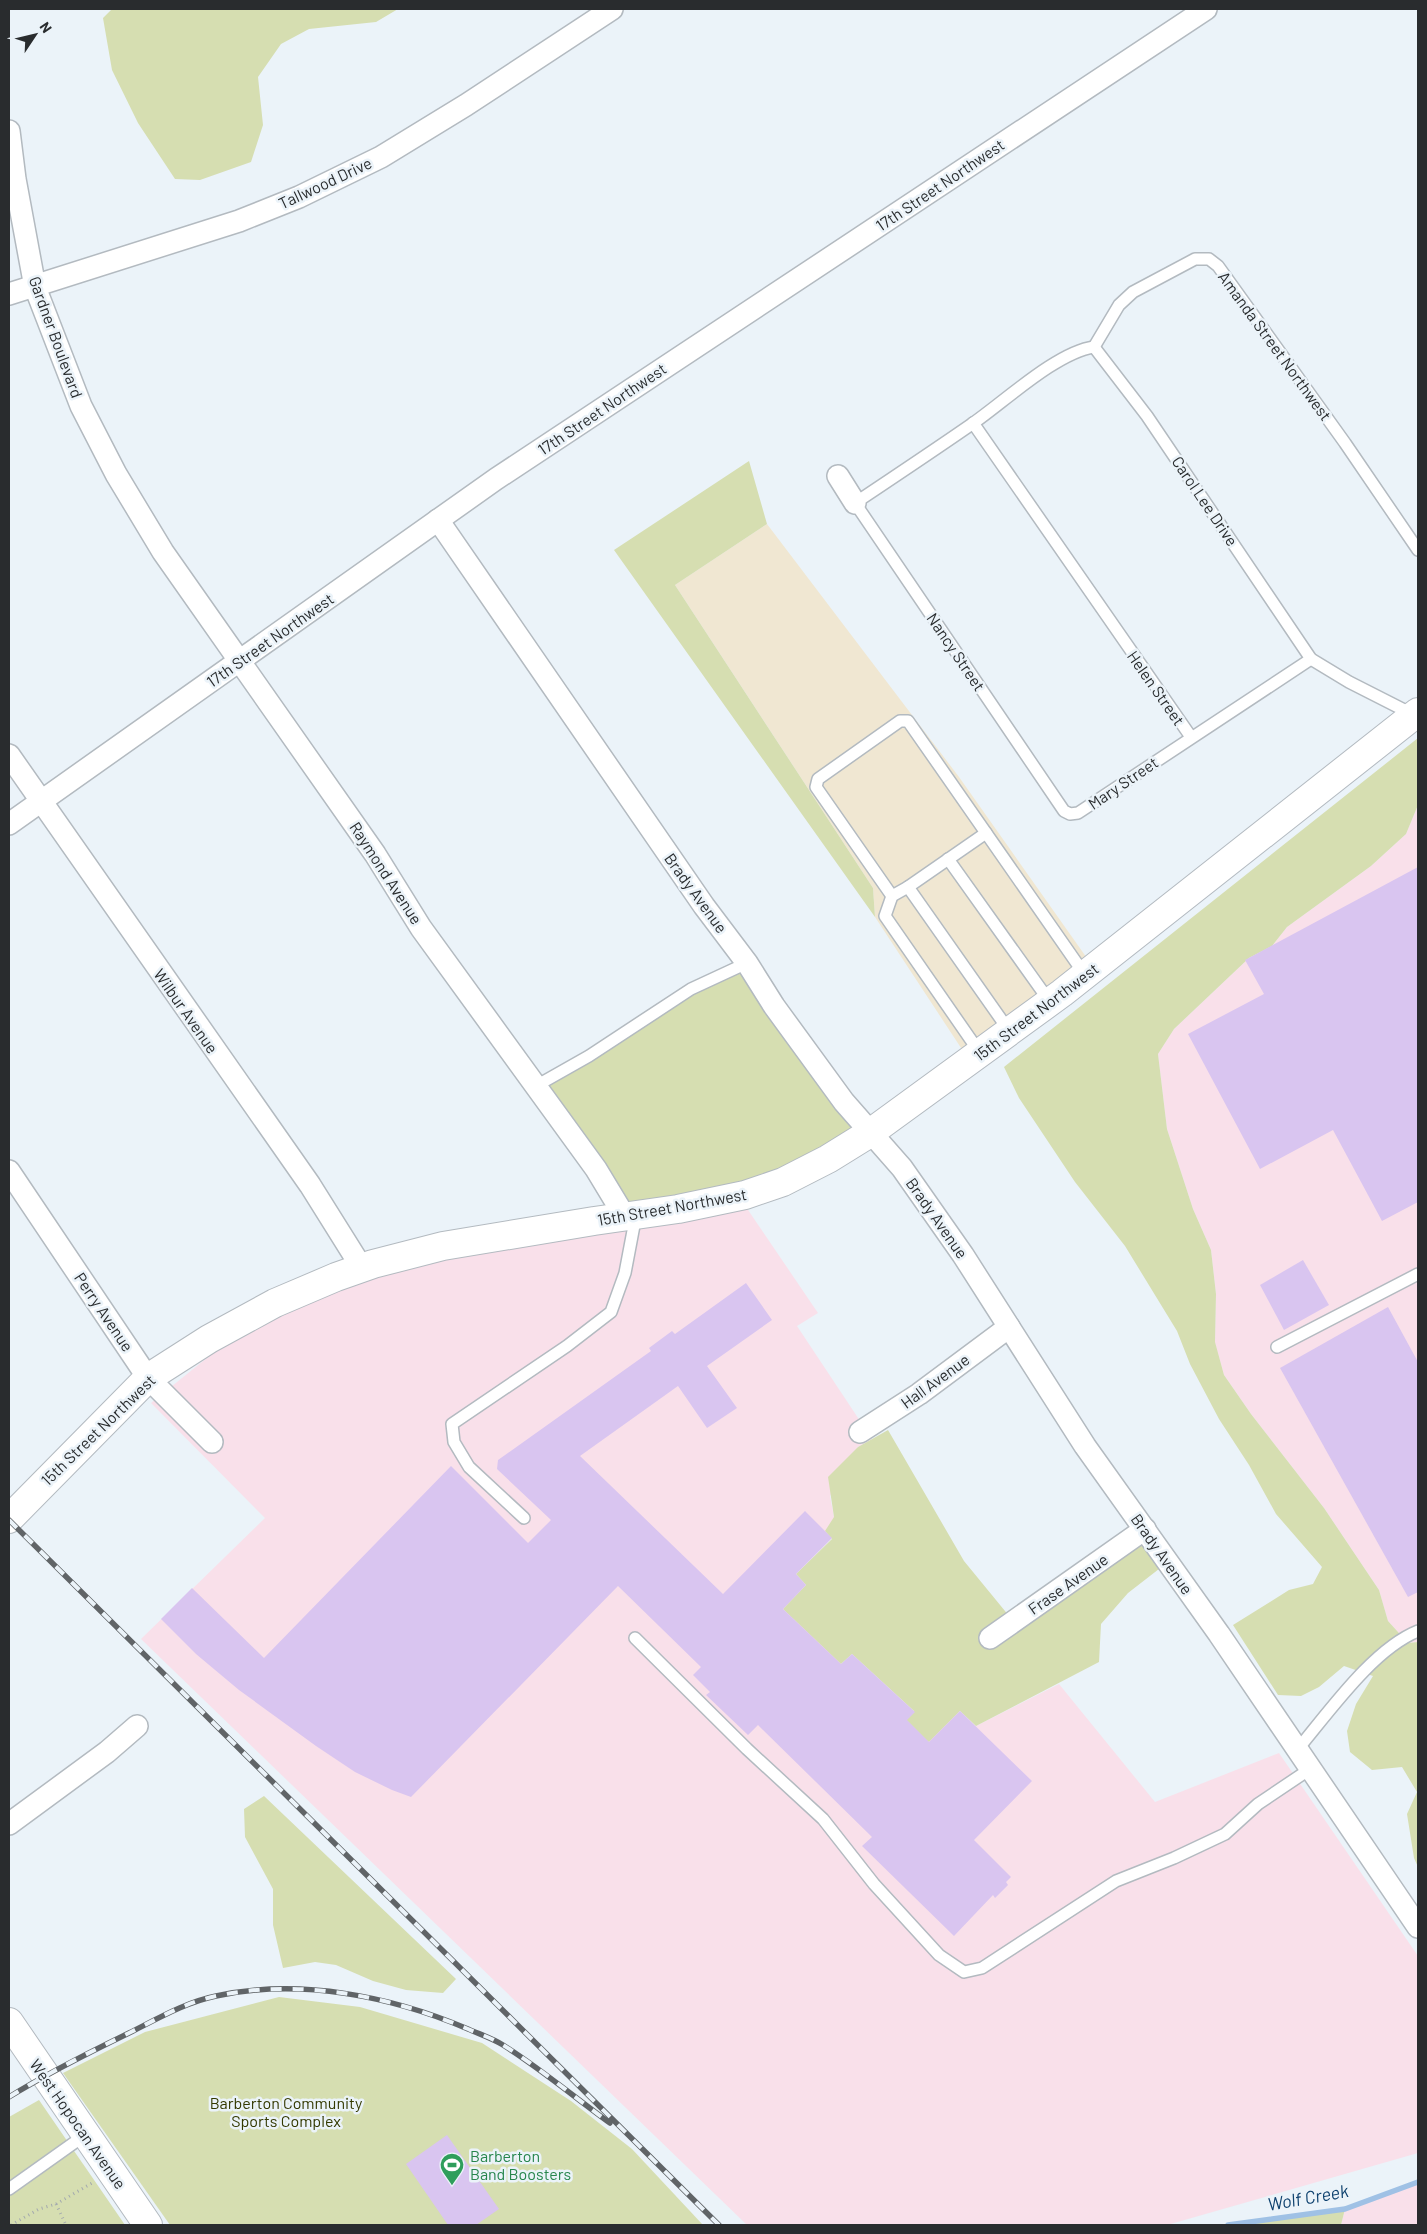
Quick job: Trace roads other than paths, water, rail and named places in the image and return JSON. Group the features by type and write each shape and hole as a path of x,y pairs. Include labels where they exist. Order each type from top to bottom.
{"street":[{"name":"Tallwood Drive","path":"9,294 35,287 79,270 239,221 299,197 358,169 466,105 612,9"},
{"name":"17th Street Northwest","path":"9,824 496,479 1206,9"},
{"name":"Gardner Boulevard","path":"9,131 15,179 35,287 81,406 116,474 149,528"},
{"path":"838,476 855,504"},
{"name":"Brady Avenue","path":"438,520 699,898 747,963 774,1006 844,1102 902,1168 964,1255 1085,1446 1145,1529 1418,1927"},
{"name":"Raymond Avenue","path":"149,528 163,552 374,854 421,928 630,1216"},
{"name":"15th Street Northwest","path":"9,1519 148,1378 209,1339 275,1303 362,1268 443,1246 678,1210 753,1193 783,1182 828,1159 870,1133 1085,976 1416,713"},
{"name":"Wilbur Avenue","path":"9,755 39,801 310,1185 362,1268"},
{"name":"Perry Avenue","path":"9,1172 148,1378 212,1442"},
{"name":"Hall Avenue","path":"860,1432 918,1394 1009,1327"},
{"name":"Frase Avenue","path":"990,1638 1145,1529"},
{"path":"9,1824 107,1752 137,1726"},
{"name":"West Hopocan Avenue","path":"9,2022 148,2225"}],"lane":[{"name":"Amanda Street Northwest","path":"1094,347 1119,305 1133,292 1195,259 1209,259 1218,266 1346,443 1418,550"},
{"path":"855,504 972,424 1052,365 1082,348 1094,347"},
{"name":"Carol Lee Drive","path":"1094,347 1147,416 1311,659"},
{"name":"Helen Street","path":"972,424 1190,737 1311,659"},
{"name":"Nancy Street","path":"855,504 1057,801"},
{"path":"1311,659 1349,682 1416,713"},
{"path":"892,896 816,787 818,779 900,721 908,721 1085,976"},
{"name":"Mary Street","path":"1057,801 1064,811 1070,814 1078,813 1190,737"},
{"path":"980,1054 885,916 892,896 986,833"},
{"path":"948,859 1050,1002"},
{"path":"908,887 1010,1032"},
{"path":"536,1086 589,1056 692,989 747,963"},
{"path":"524,1518 469,1467 454,1442 452,1424 567,1346 611,1312 625,1273 630,1216"},
{"path":"1277,1347 1418,1274"},
{"path":"1297,1750 1361,1674 1403,1637 1418,1631"},
{"path":"635,1638 747,1749 824,1820 874,1884 939,1955 964,1972 982,1968 1116,1881 1174,1858 1225,1834 1258,1804 1310,1770"},
{"path":"9,2189 85,2135"}],"waterway":[{"name":"Wolf Creek","path":"1228,2225 1345,2209 1418,2182"}],"railway":[{"path":"9,1520 719,2225"},
{"path":"9,2097 83,2056 194,2002 248,1991 312,1990 345,1993 408,2007 439,2017 490,2038 530,2063 610,2123"}],"place":[{"name":"Barberton Band Boosters","path":"452,2186"}],"park label":[{"name":"Barberton Community Sports Complex","path":"286,2112"}]}
